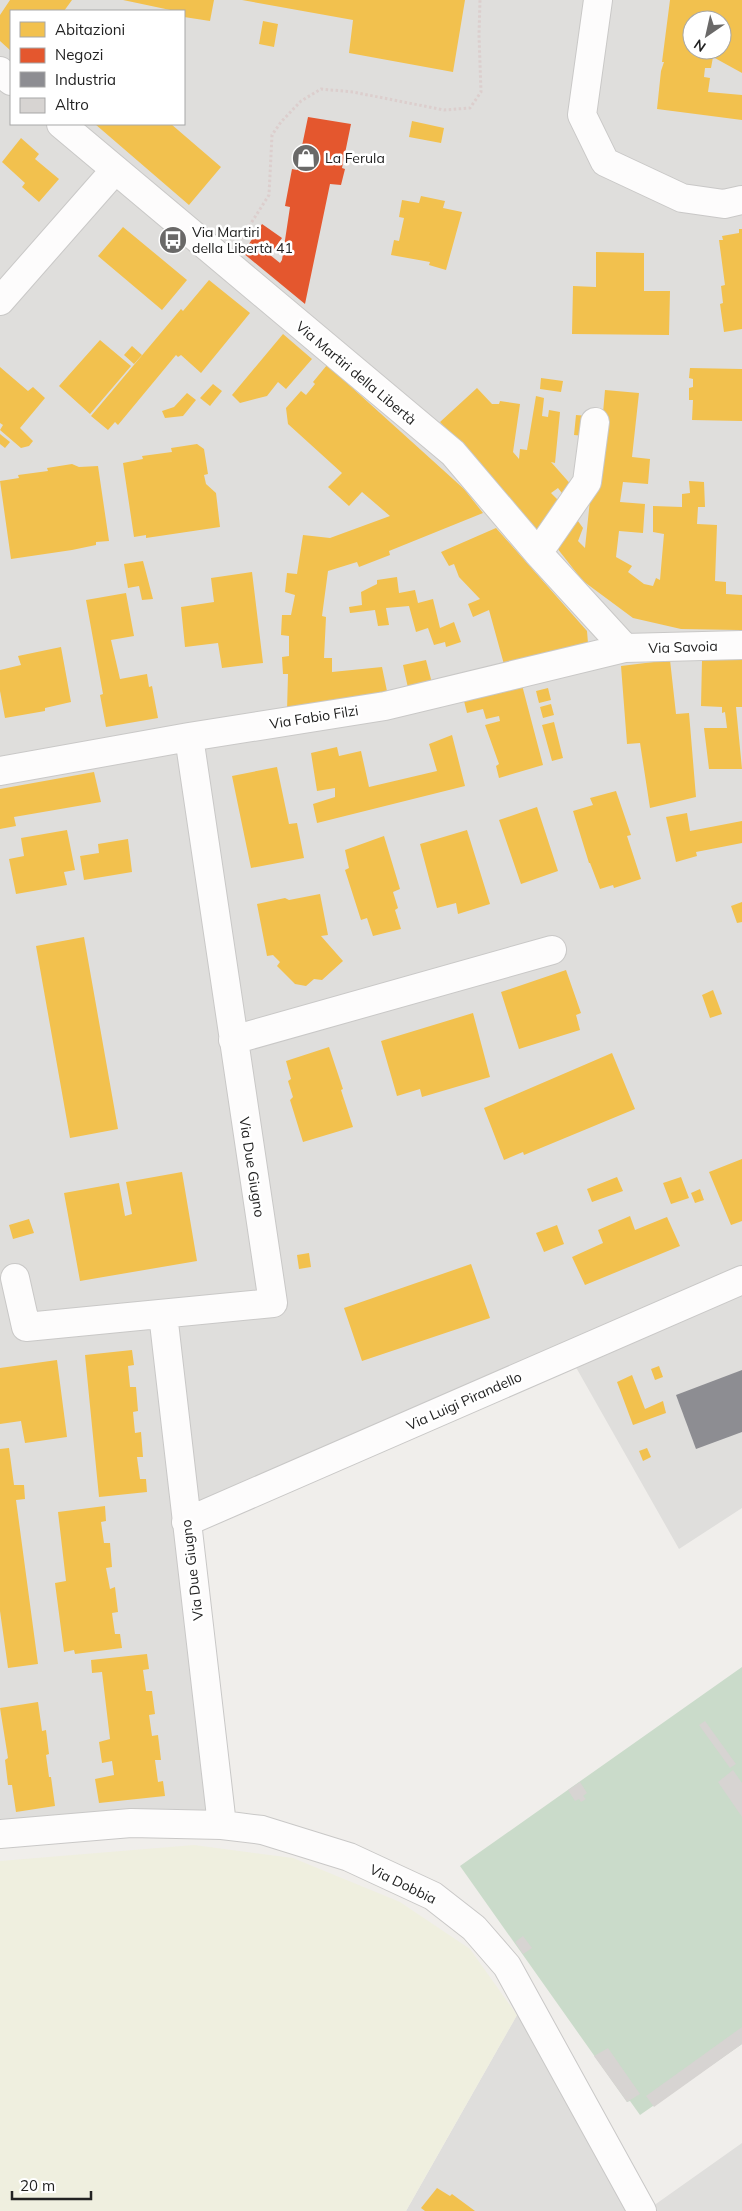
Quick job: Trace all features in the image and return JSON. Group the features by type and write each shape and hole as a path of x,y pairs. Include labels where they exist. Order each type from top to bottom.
{"street":[{"path":"598,0 582,115 605,162 682,198 724,204 742,200"},
{"name":"Via Martiri della Libertà","path":"62,125 453,454 538,553 625,648"},
{"path":"0,301 115,170"},
{"path":"538,553 587,482 595,422"},
{"name":"Via Savoia","path":"625,648 742,645"},
{"name":"Via Fabio Filzi","path":"0,771 189,737 386,706 625,648"},
{"name":"Via Due Giugno","path":"15,1278 26,1327 273,1303 189,737"},
{"path":"233,1040 552,950"},
{"name":"Via Luigi Pirandello","path":"186,1522 742,1280"},
{"name":"Via Due Giugno","path":"163,1314 222,1825"},
{"name":"Via Dobbia","path":"0,1834 131,1823 222,1825 262,1830 348,1857 433,1896 474,1928 507,1966 642,2211"}],"path":[{"path":"236,245 255,219 269,195 272,135 281,122 301,101 321,89 353,92 444,110 470,108 481,92 480,0"}],"shaded area":[{"path":"0,0 742,0 742,1508 679,1549 569,1355 186,1522 222,1825 0,1834"},
{"path":"526,2000 642,2211 406,2211 517,2015"},
{"path":"742,2143 742,2211 646,2211"}],"green space":[{"path":"742,1667 742,2044 640,2115 630,2101 627,2102 460,1866"},
{"path":"194,1845 293,1858 400,1902 470,1949 517,2015 406,2211 0,2211 0,1861"}],"building: Abitazioni":[{"path":"10,0 72,0 65,10 10,10 10,50 0,41 0,15"},
{"path":"123,0 214,0 210,21 185,17 185,10 170,10"},
{"path":"242,0 465,0 453,72 349,53 353,20"},
{"path":"670,0 742,0 742,73 718,60 732,60 732,10 682,10 682,60 712,60 711,68 705,68 704,77 710,78 708,92 742,95 742,120 657,109 661,71 664,62 662,62"},
{"path":"263,21 278,24 274,47 259,44"},
{"path":"412,121 444,128 441,143 409,137"},
{"path":"96,125 172,125 221,167 189,205"},
{"path":"21,138 39,154 35,159 59,179 39,202 22,187 25,183 2,162"},
{"path":"421,196 445,201 443,208 462,212 446,270 429,265 430,262 391,255 394,240 399,241 404,218 399,217 402,200 419,203"},
{"path":"123,227 187,280 162,310 98,256"},
{"path":"739,229 742,229 742,329 724,332 720,304 723,303 721,286 725,285 719,240 723,240 722,236 739,233"},
{"path":"596,252 644,253 644,291 670,291 669,335 572,334 573,286 596,287"},
{"path":"209,280 250,313 201,373 181,355 178,357 176,355 118,425 115,422 108,430 91,416 181,309 183,311"},
{"path":"283,334 312,359 286,389 278,382 267,396 240,403 232,395"},
{"path":"100,340 131,366 90,414 59,386"},
{"path":"132,346 142,355 134,364 124,355"},
{"path":"327,365 464,489 483,513 389,551 390,555 359,567 357,562 328,571 322,616 326,617 324,658 332,658 332,672 382,667 388,696 287,711 288,674 283,674 282,657 289,656 289,636 281,635 282,615 291,615 295,595 285,592 287,573 297,574 303,535 330,538 390,516 362,492 349,506 328,487 342,473 288,424 286,408 301,391 306,395 315,384 313,382"},
{"path":"0,367 28,391 33,387 45,398 20,428 33,441 29,446 21,448 0,430 3,425 0,423"},
{"path":"690,368 742,369 742,421 692,420 693,400 689,400 689,388 693,387 693,379 689,378"},
{"path":"541,378 563,381 561,392 540,389"},
{"path":"213,384 222,391 210,406 200,398"},
{"path":"477,388 492,404 499,404 500,401 520,404 513,452 519,459 520,449 527,450 536,396 544,398 542,416 548,417 549,410 560,412 555,463 551,462 574,488 565,497 558,488 551,493 564,506 543,538 440,422"},
{"path":"605,390 639,393 632,457 650,459 648,484 623,482 620,502 645,504 643,533 619,531 616,557 632,566 628,572 644,584 653,586 656,578 660,580 664,534 653,532 653,506 682,507 682,494 690,493 689,481 704,482 705,507 698,507 697,524 717,525 715,581 726,582 726,594 742,595 742,638 738,638 739,630 681,629 633,618 579,578 557,548 575,517 583,528 578,541 585,548 590,500 601,436"},
{"path":"187,393 196,400 183,416 165,418 162,411 174,407"},
{"path":"576,415 588,416 585,436 574,435"},
{"path":"0,434 10,442 5,448 0,444"},
{"path":"197,444 204,449 208,474 204,475 206,484 216,493 220,527 146,538 146,535 134,537 123,463 143,459 142,456 172,452 171,448"},
{"path":"72,464 79,467 98,466 109,541 96,542 96,545 72,550 11,559 0,481 19,478 18,475 48,471 47,468"},
{"path":"496,528 587,631 588,643 505,668 489,610 473,617 468,604 480,599 459,577 454,564 449,566 441,552"},
{"path":"143,561 153,599 142,600 139,586 128,588 124,564"},
{"path":"252,572 263,663 222,668 218,643 185,647 181,607 214,602 211,578"},
{"path":"397,577 399,593 415,590 418,603 433,599 440,628 454,622 461,642 446,647 445,642 434,645 428,628 416,632 409,606 386,608 389,625 378,626 375,610 350,613 349,607 362,605 361,592 377,584 377,580"},
{"path":"126,593 134,636 111,640 120,679 147,674 149,687 152,686 158,718 106,727 100,695 103,694 86,600"},
{"path":"61,647 71,702 45,708 45,711 5,718 0,691 0,670 21,665 18,656"},
{"path":"426,660 432,683 408,688 403,665"},
{"path":"670,660 676,714 689,713 696,797 650,808 640,743 627,744 621,666"},
{"path":"702,660 742,660 742,707 736,707 742,769 709,769 704,728 727,728 725,712 722,713 722,707 701,706"},
{"path":"522,685 543,765 499,778 496,766 499,764 485,725 500,721 499,716 486,719 483,709 467,713 464,701"},
{"path":"548,688 551,700 539,703 536,691"},
{"path":"551,704 554,715 543,718 540,707"},
{"path":"554,722 563,758 552,761 542,725"},
{"path":"452,735 465,786 317,823 313,804 335,797 335,788 317,791 311,753 337,747 339,756 361,751 369,787 437,771 429,744"},
{"path":"277,767 289,824 297,823 304,858 251,868 232,776"},
{"path":"94,772 101,802 14,817 16,826 0,829 0,789"},
{"path":"616,791 631,835 627,836 641,879 614,888 613,885 600,889 589,863 573,811 593,805 590,798"},
{"path":"537,807 558,871 521,884 499,820"},
{"path":"687,813 690,831 742,821 742,843 696,852 697,856 676,862 666,817"},
{"path":"67,830 75,870 64,872 67,885 16,894 9,859 24,856 21,838"},
{"path":"467,830 490,904 458,914 456,903 437,908 420,844"},
{"path":"384,836 400,889 393,892 398,908 395,910 401,929 373,936 367,918 361,920 345,870 349,868 345,850"},
{"path":"128,839 132,872 84,880 80,856 99,853 98,844"},
{"path":"320,894 328,935 321,936 343,961 322,980 314,979 306,986 295,984 277,966 280,962 273,955 267,956 257,904 285,898 289,900"},
{"path":"742,902 742,922 737,923 731,906"},
{"path":"84,937 118,1129 70,1138 36,946"},
{"path":"566,970 581,1013 576,1015 580,1030 519,1049 501,992"},
{"path":"713,990 722,1014 710,1018 702,995"},
{"path":"473,1013 490,1077 422,1097 420,1089 397,1096 381,1041"},
{"path":"329,1047 353,1127 303,1142 290,1100 293,1097 288,1081 291,1079 286,1061"},
{"path":"612,1053 635,1109 524,1155 523,1152 504,1160 484,1108"},
{"path":"742,1159 742,1221 731,1225 709,1172"},
{"path":"182,1172 197,1261 80,1281 64,1193 119,1183 125,1216 132,1214 126,1182"},
{"path":"617,1177 623,1191 592,1202 587,1189"},
{"path":"681,1177 689,1198 671,1204 663,1183"},
{"path":"700,1189 704,1200 695,1203 691,1193"},
{"path":"630,1216 635,1230 667,1217 680,1246 585,1285 572,1257 603,1243 598,1230"},
{"path":"29,1219 34,1233 13,1239 9,1225"},
{"path":"557,1225 564,1244 544,1252 536,1233"},
{"path":"309,1253 311,1267 299,1269 297,1255"},
{"path":"471,1264 490,1318 362,1361 344,1308"},
{"path":"132,1350 134,1365 128,1366 130,1387 136,1387 138,1411 133,1412 135,1433 141,1432 143,1457 137,1457 140,1479 146,1479 147,1492 99,1497 85,1355"},
{"path":"57,1360 67,1437 25,1443 21,1421 0,1424 0,1368"},
{"path":"659,1366 663,1377 655,1380 651,1369"},
{"path":"632,1375 645,1409 663,1401 666,1413 633,1425 617,1382"},
{"path":"9,1448 14,1485 24,1485 25,1499 16,1500 38,1664 8,1668 0,1611 0,1449"},
{"path":"647,1448 651,1457 643,1461 639,1451"},
{"path":"105,1506 106,1521 101,1522 104,1543 110,1543 112,1567 106,1568 110,1589 115,1587 118,1612 112,1613 115,1634 120,1634 122,1648 75,1654 74,1650 64,1652 55,1583 66,1581 58,1512"},
{"path":"147,1654 149,1669 143,1670 146,1691 152,1691 155,1714 149,1715 152,1736 158,1735 161,1760 155,1760 158,1782 163,1781 165,1796 99,1803 95,1779 114,1775 112,1761 102,1763 99,1742 110,1739 102,1672 92,1673 91,1660"},
{"path":"38,1702 42,1731 46,1730 49,1754 46,1755 55,1806 16,1812 12,1785 8,1785 5,1760 8,1758 0,1708"},
{"path":"437,2188 450,2196 452,2194 475,2211 425,2211 421,2208"}],"building: Negozi":[{"path":"308,117 351,124 342,168 345,169 341,185 330,184 305,304 243,253 262,224 282,238 270,255 280,263 282,260 290,207 285,206 292,169 297,170"}],"building: Industria":[{"path":"742,1370 742,1432 696,1449 676,1395"}],"building: Altro":[{"path":"705,1721 736,1764 730,1768 699,1725"},
{"path":"733,1770 742,1783 742,1817 718,1782"},
{"path":"580,1782 587,1793 583,1796 586,1799 581,1802 579,1799 575,1801 568,1790"},
{"path":"523,1936 532,1948 523,1954 515,1942"},
{"path":"742,2027 742,2044 654,2107 646,2096"},
{"path":"608,2048 640,2094 627,2102 594,2056"}],"place":[{"name":"La Ferula","path":"306,158"},
{"name":"Via Martiri della Libertà 41","path":"173,240"}]}
